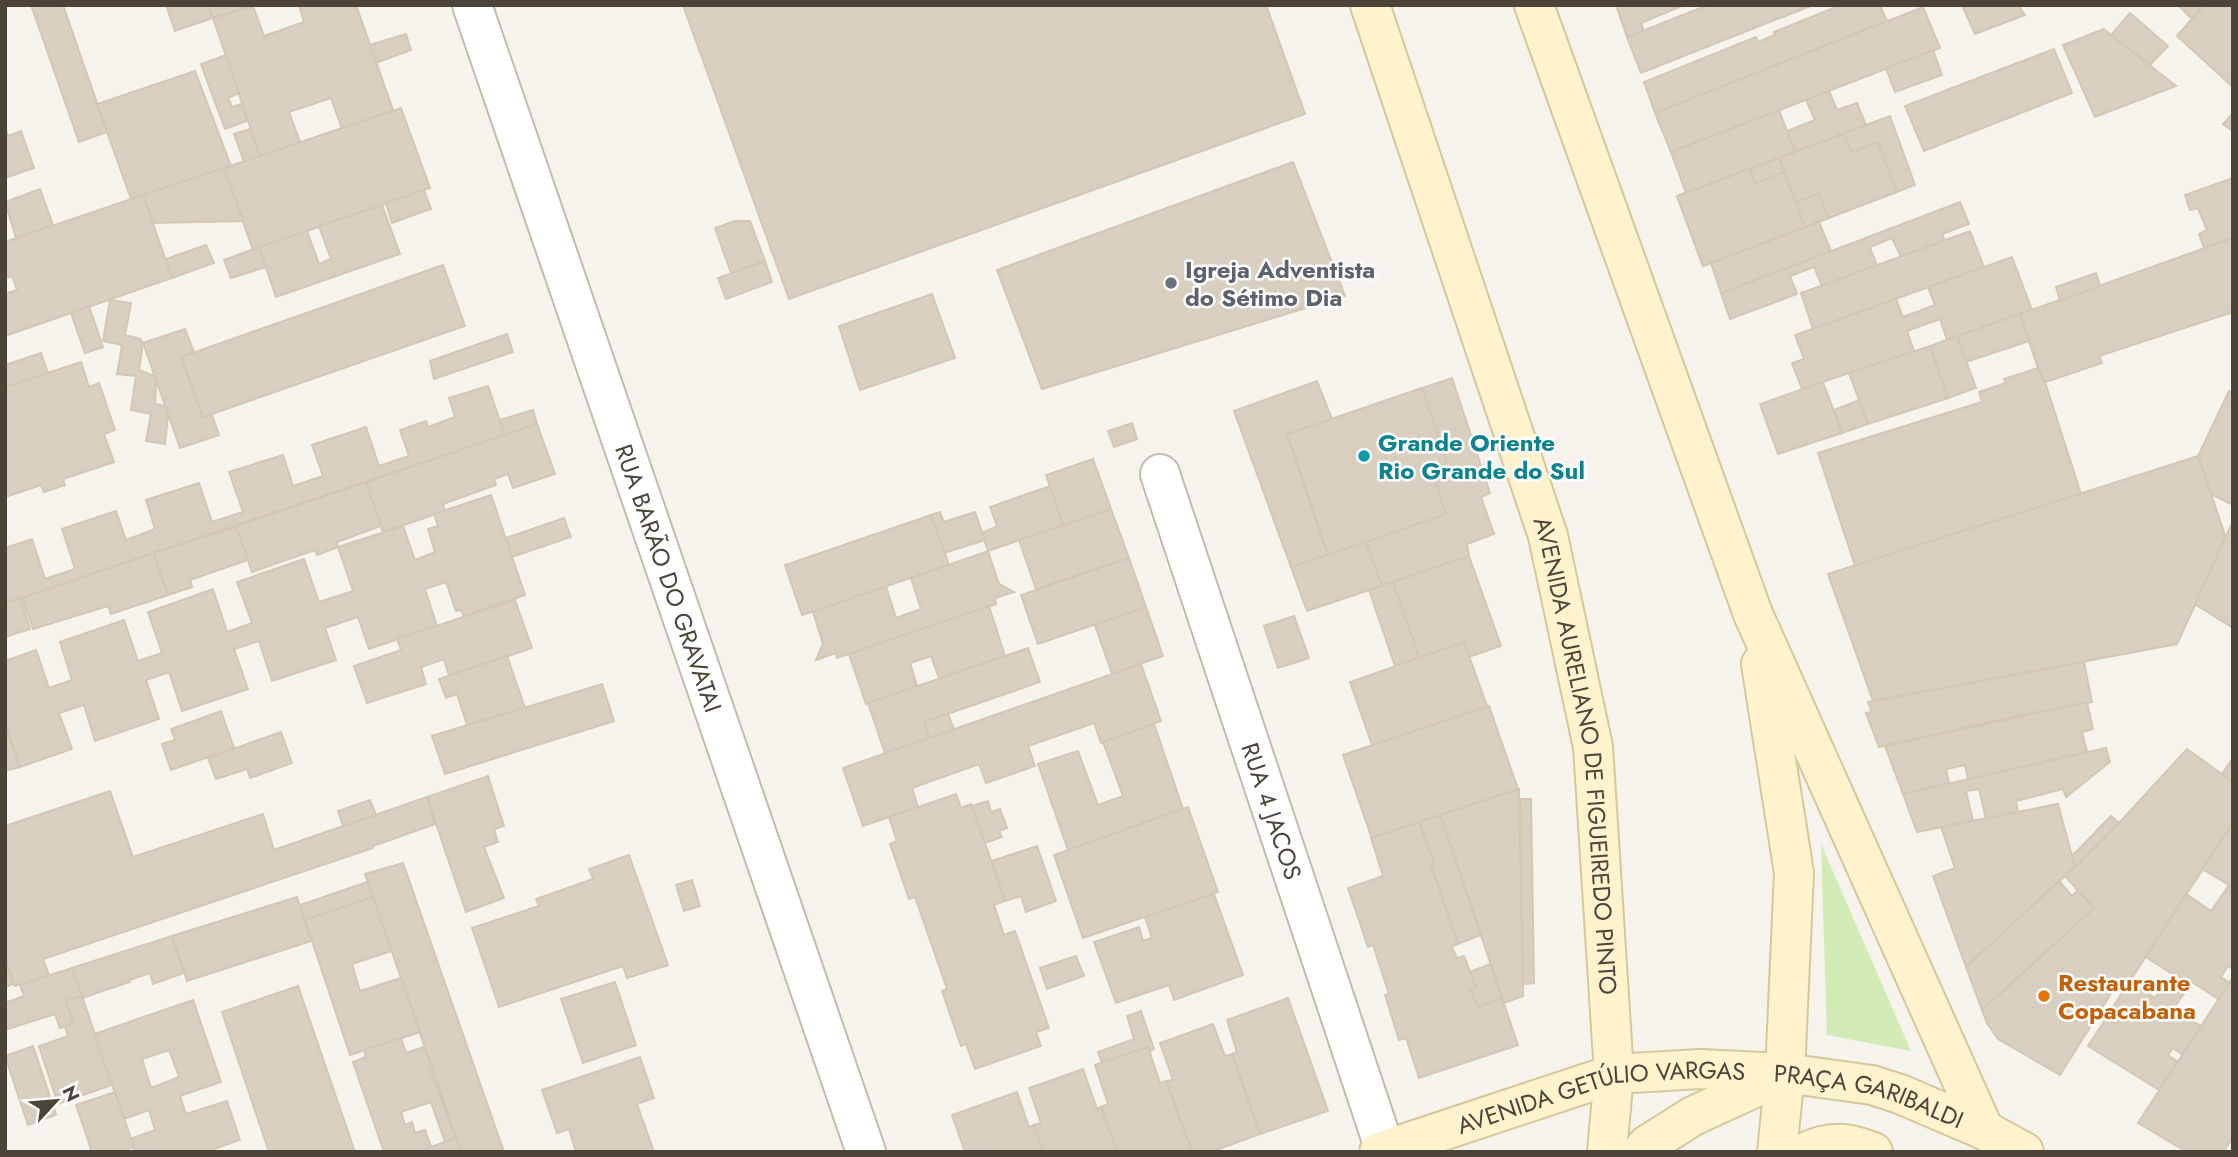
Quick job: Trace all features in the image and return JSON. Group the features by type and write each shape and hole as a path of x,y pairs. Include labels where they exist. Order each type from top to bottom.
{"main road":[{"name":"AVENIDA AURELIANO DE FIGUEIREDO PINTO","path":"1370,5 1548,536 1593,747 1614,1074 1607,1152"},
{"path":"1534,5 1753,614 1984,1129"},
{"path":"1753,614 1794,873 1785,1073 1777,1152"},
{"name":"AVENIDA GETÚLIO VARGAS","path":"1382,1151 1614,1074 1700,1069 1785,1073"},
{"name":"PRAÇA GARIBALDI","path":"1642,1152 1647,1145 1693,1116 1785,1073 1872,1085 1900,1094 1984,1129 2024,1152"},
{"name":"PRAÇA GARIBALDI","path":"1806,1152 1822,1144 1854,1144 1873,1152"}],"street":[{"name":"RUA BARÃO DO GRAVATAI","path":"472,5 866,1152"},
{"name":"RUA 4 JACOS","path":"1160,474 1382,1151"}],"green space":[{"path":"1821,844 1911,1051 1827,1035"}],"building":[{"path":"31,5 63,5 107,132 79,142"},
{"path":"166,5 208,5 213,18 175,31"},
{"path":"208,5 253,5 253,6 213,18"},
{"path":"299,5 356,5 393,110 342,129 331,98 289,112 300,142 260,156 213,18 253,6 264,36 304,22"},
{"path":"683,5 1266,5 1305,114 789,299"},
{"path":"1616,5 1684,5 1641,23 1644,31 1627,37"},
{"path":"1708,5 1813,5 1641,73 1627,37"},
{"path":"1841,5 1880,5 1887,21 1655,113 1644,82 1756,37 1758,42 1775,35 1774,32"},
{"path":"1962,5 2018,5 2025,15 1975,34"},
{"path":"2178,5 2204,5 2192,19"},
{"path":"2204,5 2233,5 2233,87 2177,36"},
{"path":"1923,7 1940,48 1671,152 1655,113"},
{"path":"2130,13 2168,46 2150,65 2111,35"},
{"path":"2104,29 2176,86 2095,117 2063,45"},
{"path":"406,34 411,50 376,63 370,45"},
{"path":"2054,49 2072,93 1924,151 1905,106"},
{"path":"1933,50 1942,75 1895,92 1886,68"},
{"path":"226,55 239,93 228,98 232,107 242,104 247,121 225,129 201,64"},
{"path":"195,71 231,166 131,199 97,104"},
{"path":"1829,91 1837,110 1857,103 1866,125 1795,152 1787,131 1815,120 1806,100"},
{"path":"401,108 430,188 253,250 224,168"},
{"path":"1779,110 1795,152 1686,193 1671,152"},
{"path":"2233,113 2233,131 2223,124"},
{"path":"1890,116 1915,185 1703,266 1677,196"},
{"path":"5,127 8,136 21,131 34,168 5,178"},
{"path":"250,129 260,156 244,162 234,134"},
{"path":"1844,134 1852,152 1878,142 1897,192 1828,218 1819,194 1796,202 1779,158"},
{"name":"Igreja Adventista do Sétimo Dia","path":"1293,162 1345,296 1042,389 997,270"},
{"path":"224,168 243,221 153,223 143,195"},
{"path":"1750,169 1755,183 1784,172 1805,227 1703,266 1677,196"},
{"path":"2233,178 2233,238 2204,248 2199,234 2207,230 2198,208 2190,210 2185,195"},
{"path":"40,189 53,225 16,238 5,202"},
{"path":"424,190 431,209 392,223 386,203"},
{"path":"143,195 172,278 5,336 5,294 17,290 12,276 5,278 5,242"},
{"path":"1960,202 1969,224 1942,234 1945,241 1901,257 1892,238 1870,247 1877,266 1822,286 1814,267 1790,276 1797,294 1730,319 1721,293"},
{"path":"382,205 400,254 276,297 259,247 307,231 319,264 331,259 319,226"},
{"path":"735,221 750,221 765,261 731,273 715,228"},
{"path":"1819,222 1831,251 1721,293 1711,263"},
{"path":"1970,231 1984,267 1813,329 1801,293"},
{"path":"2233,238 2233,312 2099,356 2102,363 2043,383 2020,314"},
{"path":"206,245 214,263 172,278 166,259"},
{"path":"259,247 266,267 231,278 224,260"},
{"path":"2012,257 2032,310 1947,340 1940,319 1907,331 1914,351 1802,389 1792,363 1804,359 1795,335 1896,299 1903,317 1935,305 1928,287"},
{"path":"765,261 772,282 726,299 718,278"},
{"path":"443,265 465,326 203,417 181,357"},
{"path":"2096,273 2100,286 2060,301 2056,287"},
{"path":"932,294 955,358 860,390 839,326"},
{"path":"110,300 131,303 125,335 140,339 143,343 139,370 154,376 155,404 165,406 168,416 165,444 146,441 151,414 131,410 136,376 117,374 122,345 103,341"},
{"path":"89,306 103,347 85,353 71,313"},
{"path":"2020,314 2029,341 1966,362 1957,336"},
{"path":"185,329 194,352 181,357 203,417 212,415 219,435 180,448 143,343"},
{"path":"507,334 513,352 434,379 430,361"},
{"path":"1957,336 1976,388 1948,398 1930,346"},
{"path":"1930,346 1948,398 1868,424 1849,373"},
{"path":"41,353 48,373 5,387 5,365"},
{"path":"81,362 89,387 99,383 115,430 104,434 114,462 63,479 65,485 44,492 41,485 5,497 5,387"},
{"path":"2038,368 2045,382 2081,494 1855,566 1818,453 1982,402 1979,392 2006,383 2004,379"},
{"name":"Grande Oriente Rio Grande do Sul","path":"1452,378 1490,493 1481,497 1494,534 1467,544 1469,556 1382,586 1366,542 1291,567 1234,411 1317,381 1332,419"},
{"path":"1823,382 1842,433 1778,454 1760,404"},
{"path":"488,386 505,435 5,603 5,548 32,539 45,579 75,569 62,529 116,511 126,540 155,529 146,500 199,483 212,522 243,512 229,472 283,455 293,486 323,476 312,445 366,427 379,466 409,456 400,430 426,421 428,427 455,417 449,398"},
{"path":"1422,388 1447,463 1431,469 1446,514 1328,555 1287,434"},
{"path":"2229,391 2233,393 2233,505 2211,494 2198,456"},
{"path":"1859,400 1868,424 1842,433 1834,410"},
{"path":"533,410 537,424 505,435 500,420"},
{"path":"1132,423 1137,439 1114,447 1108,431"},
{"path":"537,424 555,474 513,488 508,474 494,479 496,485 443,504 445,511 383,532 366,482"},
{"path":"2198,456 2226,538 2177,644 1873,701 1828,574"},
{"path":"1093,459 1111,509 1063,525 1046,475"},
{"path":"366,482 381,526 337,542 338,547 317,555 315,550 252,572 236,526"},
{"path":"1050,486 1063,525 988,551 982,533 997,526 990,507"},
{"path":"491,495 525,595 464,616 461,610 456,611 446,582 425,589 437,626 369,649 358,617 325,628 336,660 272,681 259,641 234,649 248,689 182,711 169,672 146,680 159,719 95,741 84,705 59,713 72,749 20,767 5,723 5,661 36,650 49,688 72,680 60,642 124,620 138,661 162,653 148,612 213,589 227,632 252,623 237,582 304,559 319,602 353,591 338,547 403,526 415,560 435,552 428,529 438,526 434,514"},
{"path":"1111,509 1129,558 1036,589 1019,540"},
{"path":"940,512 944,522 975,512 985,540 944,553 931,515"},
{"path":"931,515 949,565 802,615 785,565"},
{"path":"564,518 571,537 512,557 506,538"},
{"path":"2233,521 2233,628 2195,604"},
{"path":"236,527 248,560 190,580 192,587 168,595 153,553"},
{"path":"1366,542 1382,586 1307,611 1291,567"},
{"path":"988,551 999,584 1014,592 995,598 996,604 837,658 836,653 816,660 823,644 813,612 886,586 896,618 921,609 911,578"},
{"path":"153,553 168,595 111,614 108,606 33,629 22,598"},
{"path":"1469,556 1501,646 1469,657 1464,642 1419,657 1393,582"},
{"path":"1129,558 1146,607 1038,644 1021,595"},
{"path":"1393,582 1419,657 1395,666 1369,590"},
{"path":"20,598 30,629 5,637 5,603"},
{"path":"515,600 532,648 449,676 444,659 421,667 426,684 367,703 354,666 401,650 397,639"},
{"path":"989,606 1005,656 939,678 931,656 910,663 917,686 866,704 849,654"},
{"path":"1146,607 1163,656 1112,674 1095,625"},
{"path":"1294,616 1309,658 1278,668 1264,626"},
{"path":"1464,642 1487,706 1372,745 1350,682"},
{"path":"1028,648 1040,682 924,722 929,738 885,753 868,703"},
{"path":"507,656 525,708 467,725 457,694 446,698 439,679"},
{"path":"2084,662 2092,702 1879,747 1866,713 1872,712 1868,702"},
{"path":"1141,664 1161,721 1101,743 1094,723 1028,746 1035,766 986,783 979,764 912,788 918,807 863,826 843,768"},
{"path":"602,684 614,721 445,774 432,736"},
{"path":"2087,702 2093,729 2082,732 2087,752 1968,779 1965,765 1946,769 1949,783 1903,794 1885,746"},
{"path":"1489,706 1518,789 1372,839 1343,755"},
{"path":"221,711 234,748 171,770 162,744 175,740 171,729"},
{"path":"948,714 954,729 929,738 924,722"},
{"path":"5,723 20,767 5,771"},
{"path":"1154,724 1183,809 1068,850 1038,764 1078,751 1098,805 1123,796 1103,742"},
{"path":"281,732 292,763 250,778 247,769 216,779 208,758"},
{"path":"2106,748 2110,762 2066,797 2063,789 2016,801 2018,812 1986,819 1979,789 1966,791 1973,821 1917,832 1903,794"},
{"path":"2187,749 2233,782 2233,823 2130,981 2122,976 2060,1075 1998,1039 1982,1010 2094,908 2065,876 2119,823"},
{"path":"2233,758 2233,782 2222,774"},
{"path":"488,776 504,826 494,829 498,842 484,847 504,898 466,912 427,797"},
{"path":"1519,789 1523,996 1504,1003 1440,815"},
{"path":"110,791 133,857 263,814 274,850 427,797 435,824 373,848 43,959 49,975 15,986 5,959 5,826"},
{"path":"956,794 961,808 971,804 972,806 1005,901 994,905 1004,935 1015,931 1049,1028 1036,1032 1041,1046 975,1069 966,1044 961,1046 942,991 947,989 915,897 909,899 890,844 897,841 889,817"},
{"path":"1520,799 1531,799 1534,983 1523,984"},
{"path":"370,800 376,815 343,826 338,811"},
{"path":"988,801 991,812 1000,809 1007,828 999,831 1002,837 985,843 972,806"},
{"path":"2058,804 2075,867 1966,967 1933,876 1955,868 1941,827"},
{"path":"1188,807 1218,892 1083,938 1054,855"},
{"path":"1440,815 1481,935 1458,944 1419,822"},
{"path":"2111,816 2119,823 2075,867 2072,856"},
{"path":"1419,822 1458,944 1452,946 1453,950 1457,958 1464,956 1476,987 1470,989 1478,1007 1502,998 1518,1045 1419,1078 1406,1038 1399,1040 1385,995 1389,994 1373,945 1368,947 1348,888 1383,876 1371,838"},
{"path":"2233,823 2233,969 2228,966 2221,977 2230,983 2218,999 2192,982 2173,1009 2201,1026 2183,1055 2173,1048 2168,1055 2178,1062 2159,1090 2088,1046 2107,1017 2116,1024 2121,1017 2111,1010 2130,981 2155,998 2172,974 2146,957 2186,894 2211,911 2229,885 2202,869"},
{"path":"1037,846 1056,901 1026,912 1021,896 1005,901 992,861"},
{"path":"629,855 668,965 627,978 623,966 499,1007 472,928 539,906 536,899 593,879 589,869"},
{"path":"403,863 504,1152 461,1152 365,874"},
{"path":"692,880 700,906 684,911 676,885"},
{"path":"2059,881 2072,896 2078,890 2094,908 1982,1010 1966,967"},
{"path":"367,882 373,897 305,920 300,905"},
{"path":"1214,894 1243,975 1174,1000 1169,985 1116,1003 1094,942 1139,927 1143,941 1152,938 1145,917"},
{"path":"297,897 311,941 187,981 172,936"},
{"path":"373,897 391,951 352,964 360,991 401,978 420,1032 350,1055 305,920"},
{"path":"172,936 184,973 153,984 150,973 82,998 72,968"},
{"path":"1076,956 1084,976 1047,989 1040,968"},
{"path":"5,962 14,984 5,987"},
{"path":"1490,964 1502,998 1478,1007 1470,989 1476,987 1470,972"},
{"path":"72,968 82,996 66,1001 74,1024 60,1028 55,1014 5,1030 5,1003 24,996 20,985"},
{"path":"2233,977 2233,1137 2223,1152 2187,1152 2138,1123"},
{"path":"615,982 636,1045 583,1063 561,999"},
{"path":"298,986 355,1152 269,1152 222,1012"},
{"path":"82,996 112,1085 58,1104 39,1046 68,1036 65,1026 74,1024 66,1001"},
{"path":"1288,998 1328,1111 1260,1134 1232,1054 1237,1052 1227,1020"},
{"path":"193,1000 221,1082 180,1096 186,1114 227,1101 240,1140 214,1149 215,1152 135,1152 130,1139 155,1130 149,1110 124,1119 94,1034","holes":["169,1050 179,1077 151,1088 142,1059"]},
{"path":"1141,1011 1154,1049 1149,1052 1148,1047 1102,1063 1098,1052 1134,1039 1127,1016"},
{"path":"1213,1024 1225,1056 1232,1054 1260,1134 1211,1152 1192,1152 1166,1081 1173,1080 1160,1043"},
{"path":"401,1038 406,1053 424,1047 456,1138 445,1142 431,1102 401,1112 405,1125 412,1122 415,1133 425,1130 431,1147 416,1152 384,1152 353,1062 366,1057 364,1050"},
{"path":"33,1046 56,1115 28,1125 5,1056"},
{"path":"1148,1047 1160,1083 1166,1081 1192,1152 1117,1152 1101,1107 1108,1104 1095,1065"},
{"path":"640,1057 654,1098 637,1104 654,1152 576,1152 569,1129 557,1133 542,1090"},
{"path":"1083,1069 1097,1109 1101,1107 1117,1152 1043,1152 1034,1125 1041,1123 1029,1088"},
{"path":"115,1092 134,1147 119,1152 92,1152 76,1105"},
{"path":"1017,1092 1029,1127 1034,1125 1043,1152 965,1152 952,1115"},
{"path":"456,1138 461,1152 416,1152 431,1147"}],"place":[{"name":"Igreja Adventista do Sétimo Dia","path":"1171,283"},
{"name":"Grande Oriente Rio Grande do Sul","path":"1364,456"},
{"name":"Restaurante Copacabana","path":"2044,996"}]}
